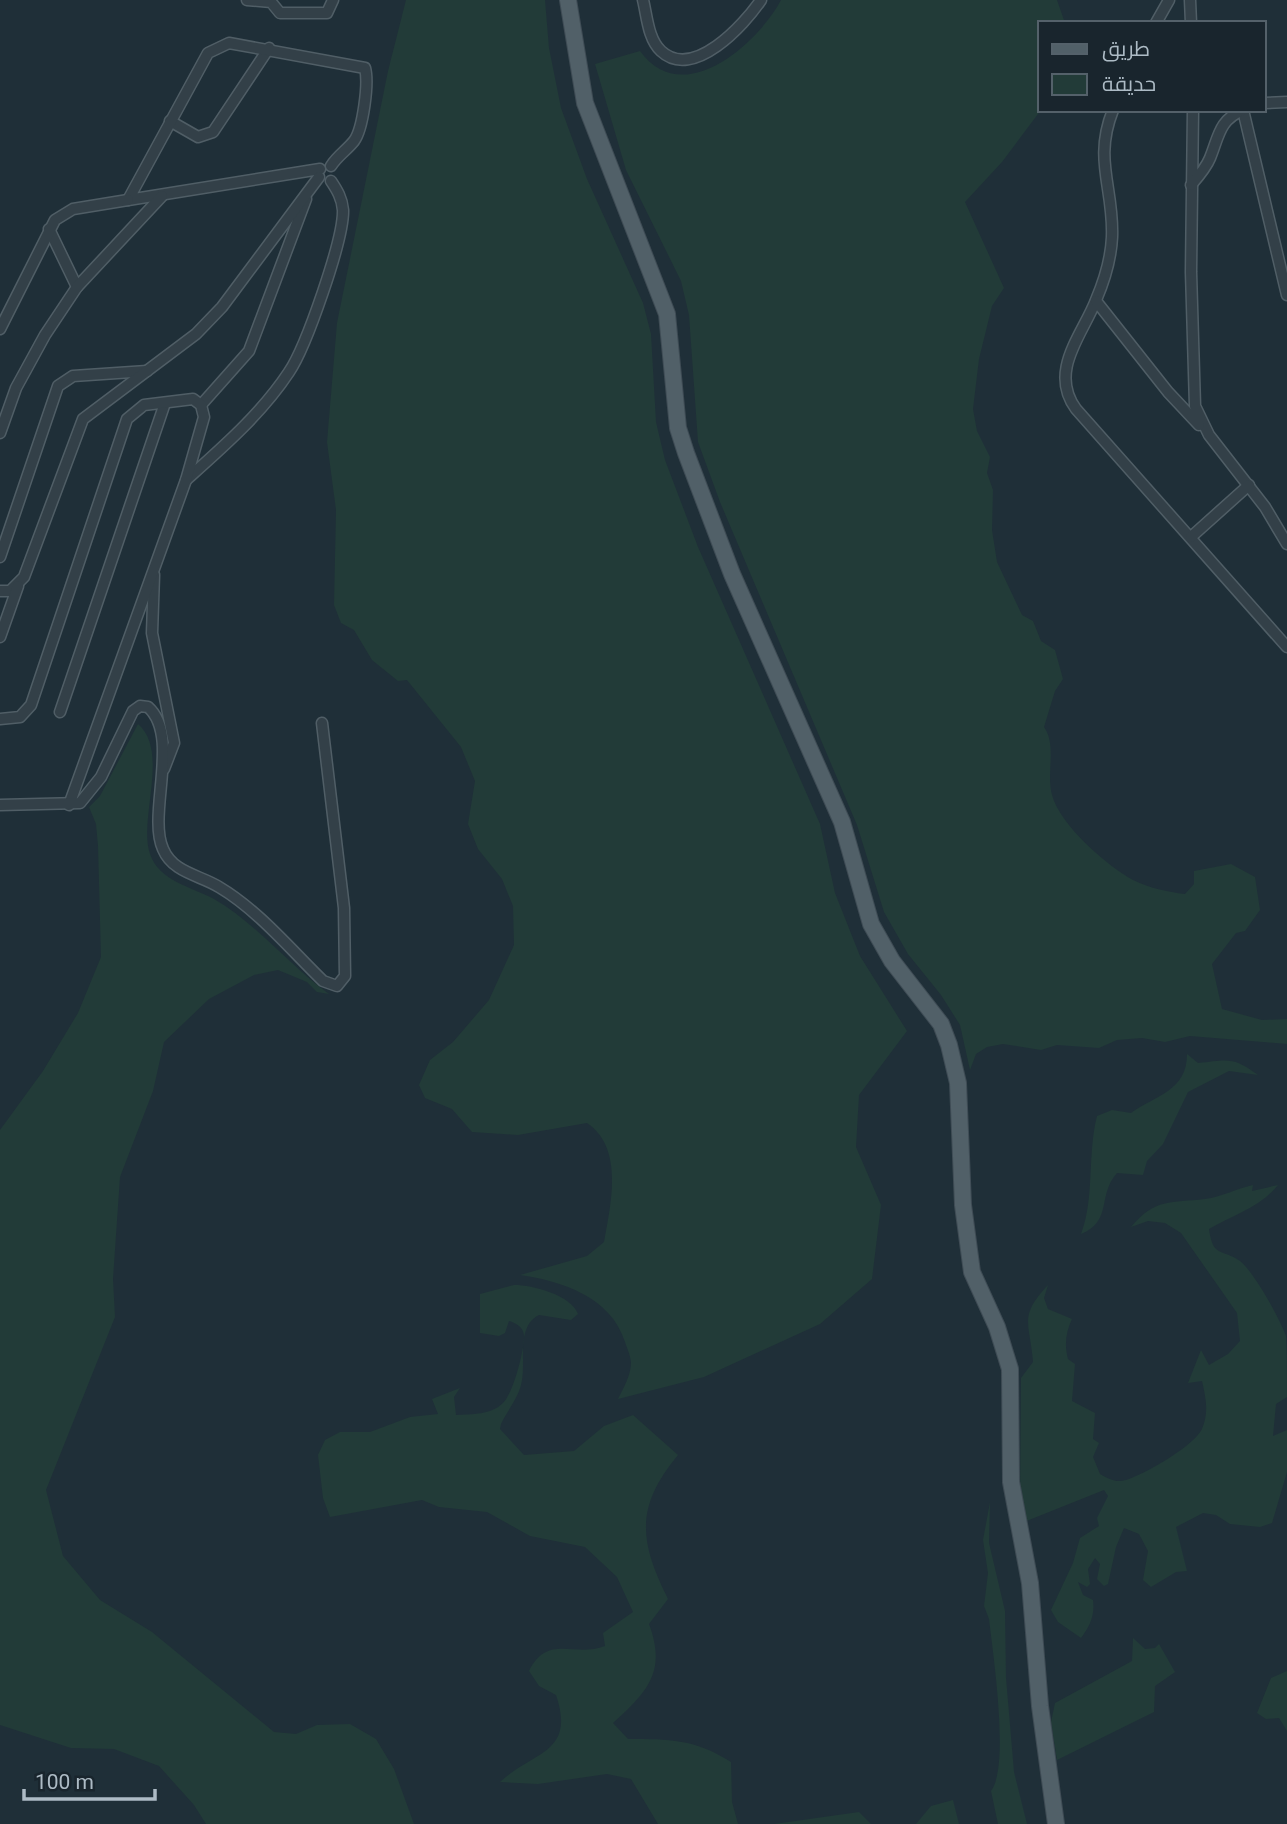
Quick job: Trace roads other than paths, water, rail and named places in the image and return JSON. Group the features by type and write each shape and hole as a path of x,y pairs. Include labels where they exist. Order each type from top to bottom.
{"main road":[{"path":"568,0 584,103 608,170 650,265 667,314 678,428 686,453 732,574 842,822 871,923 892,961 941,1024 949,1045 958,1083 963,1205 972,1272 997,1327 1010,1369 1011,1482 1030,1583 1040,1706 1056,1824"}],"street":[{"path":"247,0 271,2 280,13 327,13 331,10 333,0"},
{"path":"643,0 652,37 662,52 673,57 690,57 719,46 750,16 761,0"},
{"path":"1157,21 1169,0"},
{"path":"1190,0 1191,21"},
{"path":"0,637 83,419 195,334 222,306 325,173 352,143 359,129 367,80 365,68 237,42 214,48 170,121 128,200"},
{"path":"170,121 198,137 213,132 268,48"},
{"path":"1266,103 1287,103"},
{"path":"1111,112 1102,141 1112,233 1111,251 1096,301 1075,338 1067,364 1066,385 1071,402 1287,648"},
{"path":"1193,112 1193,395 1199,420 1283,528 1287,544"},
{"path":"1192,186 1209,161 1221,124 1239,112"},
{"path":"1243,112 1287,295"},
{"path":"0,329 49,229 55,220 74,209 325,173"},
{"path":"186,480 221,449 274,393 291,369 337,252 342,228 342,203 325,173"},
{"path":"0,433 20,379 77,287 162,196"},
{"path":"201,405 249,351 306,198"},
{"path":"49,229 77,287"},
{"path":"1096,301 1168,392 1209,435"},
{"path":"0,557 58,386 73,376 147,371"},
{"path":"0,719 20,717 31,705 127,419 144,405 193,399 201,405 204,417 186,480 69,805"},
{"path":"60,712 165,403"},
{"path":"1191,537 1249,485"},
{"path":"154,567 152,633 174,743 163,771"},
{"path":"0,591 10,591 18,586"},
{"path":"0,806 80,803 91,793 129,718 140,706 151,709 156,717 162,748 159,835 168,858 195,877 219,887 323,981 337,986 345,976 344,908 322,723"}]}
